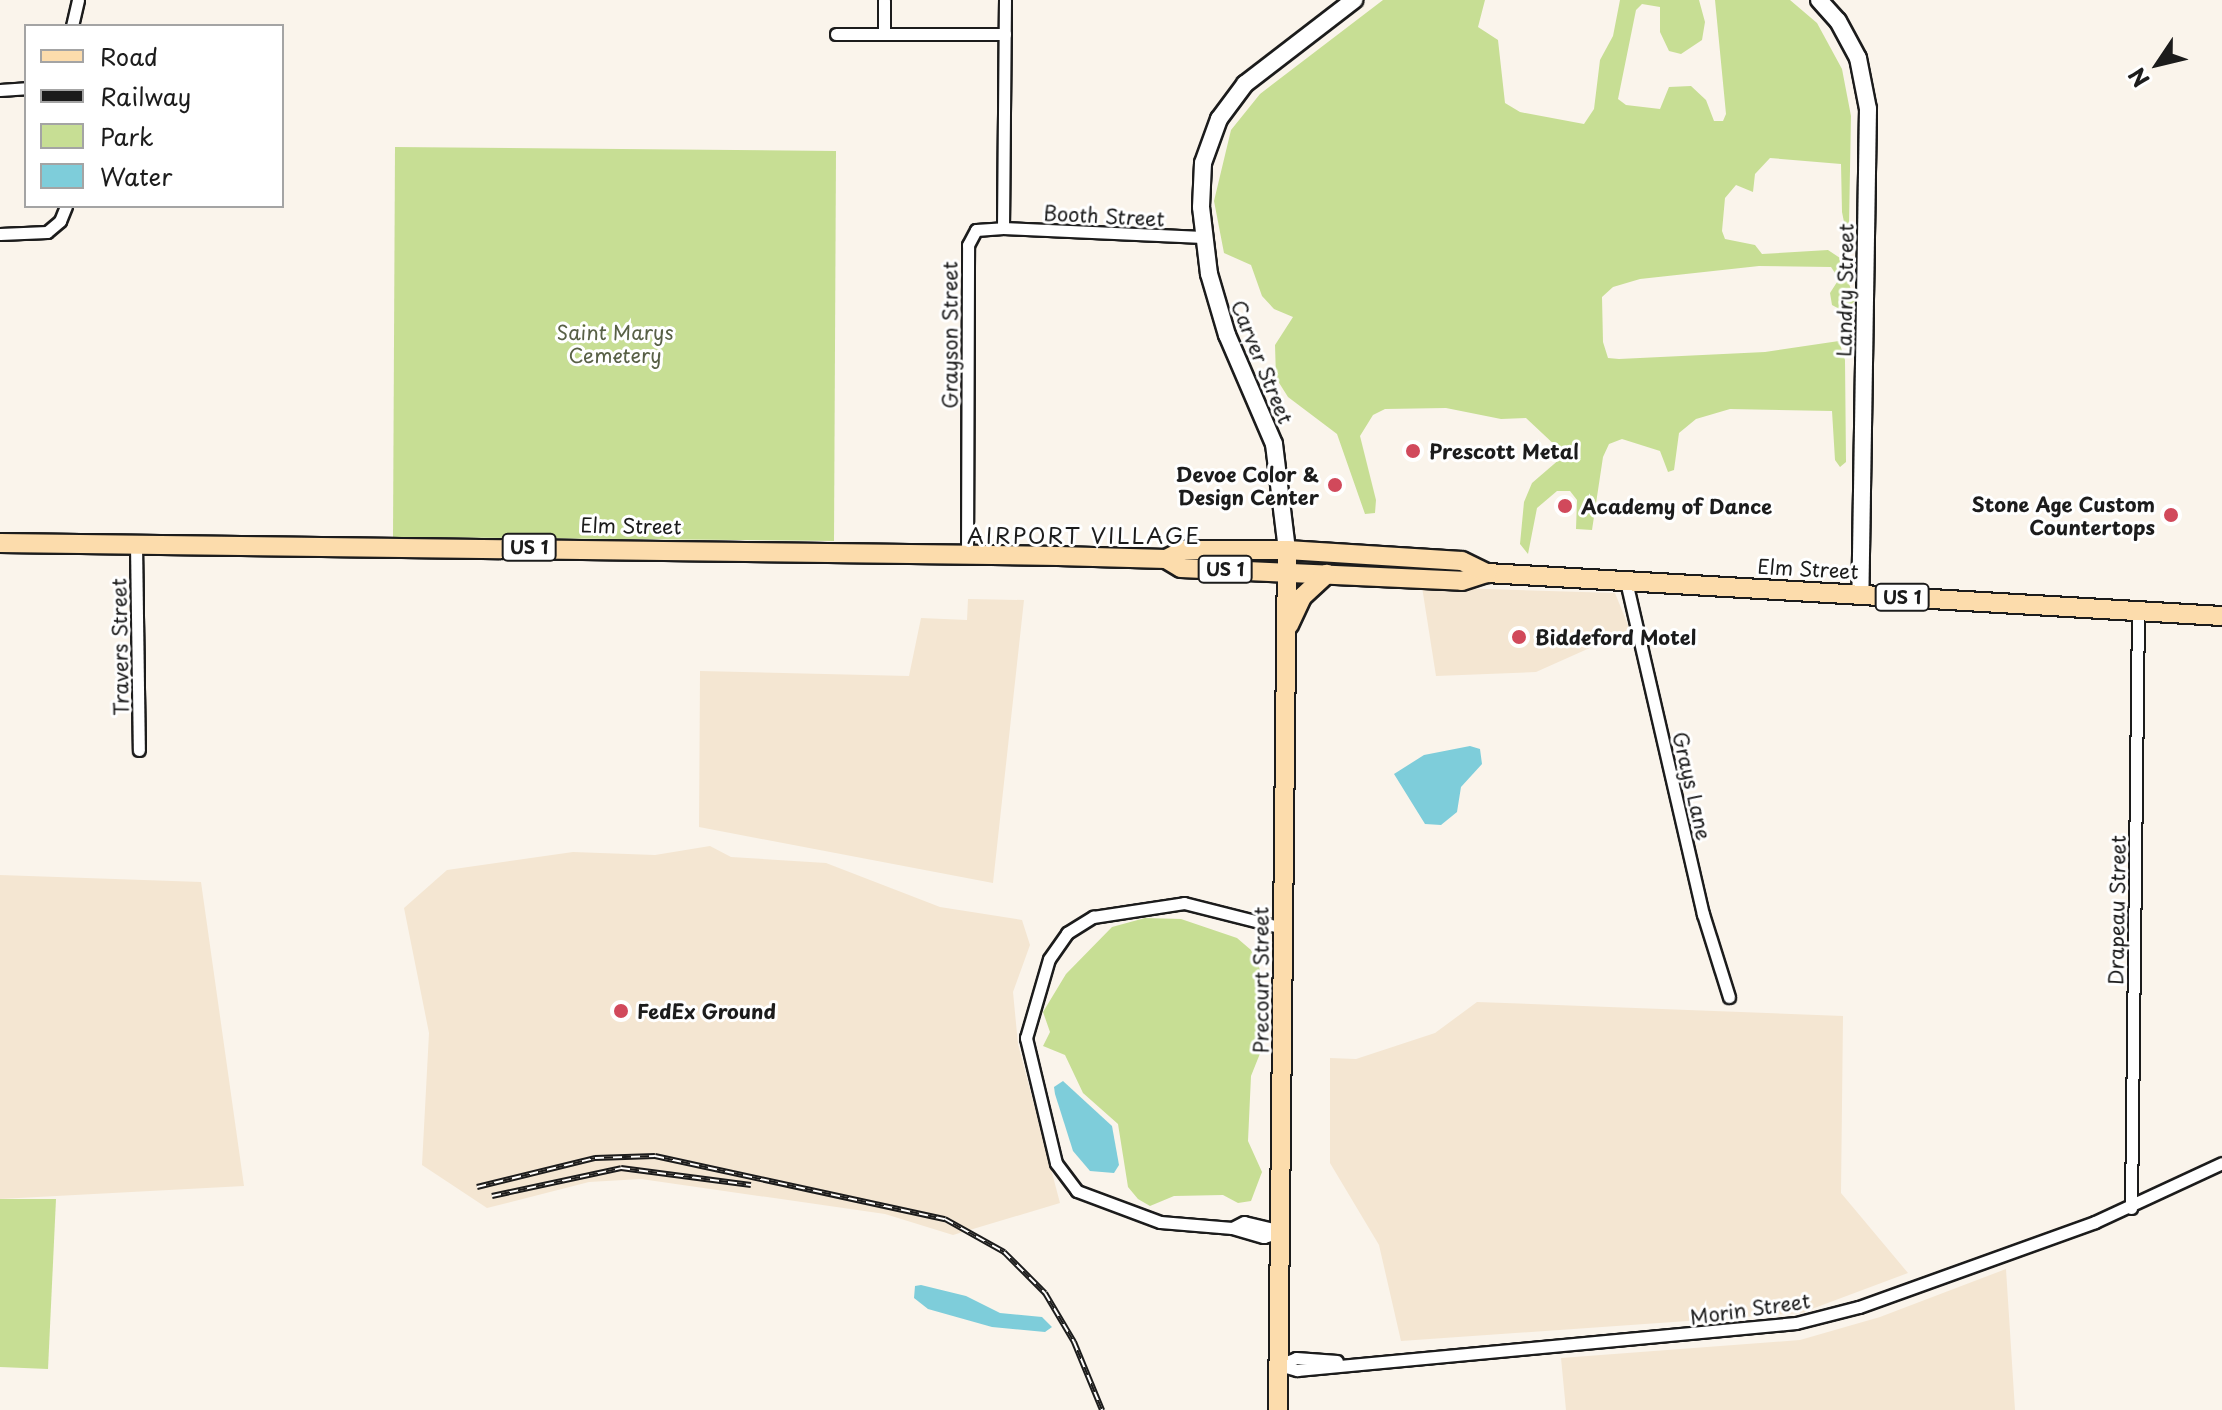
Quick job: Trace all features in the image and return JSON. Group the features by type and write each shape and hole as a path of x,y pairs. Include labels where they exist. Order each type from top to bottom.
{"main road":[{"name":"Elm Street","path":"0,543 1166,559 1184,550 1287,550 1462,561 1487,573"},
{"name":"Precourt Street","path":"1278,1410 1287,550"},
{"name":"Elm Street","path":"1166,559 1181,568 1462,581 1487,573 2222,616"},
{"path":"1286,631 1302,597 1327,574"}],"street":[{"path":"72,24 78,0"},
{"path":"884,0 884,34"},
{"path":"1003,228 1005,0"},
{"path":"1203,237 1203,163 1227,106 1258,72 1354,0"},
{"name":"Landry Street","path":"1819,0 1838,21 1858,58 1868,109 1860,594"},
{"path":"836,34 1005,34"},
{"path":"0,90 24,88"},
{"path":"0,234 47,232 58,225 65,208"},
{"name":"Grayson Street","path":"967,555 968,239 981,228 1003,228"},
{"name":"Booth Street","path":"1003,228 1203,237"},
{"name":"Carver Street","path":"1203,237 1216,305 1274,444 1287,550"},
{"name":"Travers Street","path":"136,544 139,750"},
{"name":"Grays Lane","path":"1626,581 1709,940 1729,997"},
{"name":"Drapeau Street","path":"2131,1208 2138,611"},
{"path":"1282,1231 1264,1237 1232,1228 1141,1217 1090,1198 1066,1182 1029,1068 1028,1018 1059,942 1093,917 1184,903 1283,928"},
{"name":"Morin Street","path":"1279,1365 1297,1370 1349,1362 1796,1323 1859,1307 2131,1208 2222,1163"}],"shaded area":[{"name":"Biddeford Motel","path":"1422,587 1615,593 1630,630 1536,672 1436,676"},
{"path":"968,599 1024,600 993,883 699,827 700,671 909,676 921,618 967,620"},
{"path":"710,846 731,857 826,863 940,907 1022,920 1030,945 1013,992 1018,1044 1060,1203 953,1235 885,1214 641,1179 589,1182 487,1208 422,1165 429,1033 404,908 447,870 573,852 655,855"},
{"path":"0,875 201,882 244,1186 0,1199"},
{"path":"1477,1002 1843,1016 1841,1193 1908,1273 1801,1313 1401,1341 1379,1245 1330,1163 1330,1058 1356,1059 1435,1033"},
{"path":"2006,1269 2015,1410 1566,1410 1561,1358 1800,1340 1880,1317"}],"green space":[{"path":"1383,0 1485,0 1478,27 1498,40 1505,103 1520,112 1584,124 1594,109 1600,60 1613,36 1620,0 1699,0 1705,22 1702,40 1681,54 1669,51 1660,32 1660,7 1642,4 1636,10 1618,99 1626,105 1660,109 1669,87 1691,86 1706,100 1714,121 1723,121 1726,114 1715,0 1790,0 1817,23 1842,69 1851,116 1849,224 1845,227 1842,212 1841,164 1770,158 1755,174 1753,192 1736,185 1725,198 1722,231 1725,239 1755,245 1762,254 1828,250 1840,258 1855,301 1843,311 1832,305 1830,293 1839,279 1831,267 1759,266 1640,279 1613,287 1602,297 1603,342 1608,358 1619,359 1765,352 1839,341 1845,360 1846,462 1840,467 1835,460 1832,411 1730,409 1696,419 1679,433 1674,470 1668,472 1660,451 1622,439 1609,444 1603,457 1592,530 1576,529 1577,500 1570,491 1557,491 1537,508 1528,554 1520,544 1524,502 1532,483 1561,458 1558,448 1526,418 1501,419 1446,408 1385,409 1373,415 1360,436 1376,500 1375,513 1365,514 1337,434 1288,397 1276,378 1275,345 1293,317 1274,309 1262,296 1251,265 1224,253 1214,201 1231,130 1260,94"},
{"name":"Saint Marys Cemetery","path":"395,147 836,151 834,541 393,537"},
{"path":"1145,918 1181,919 1237,938 1251,950 1259,967 1263,980 1261,1051 1251,1076 1248,1141 1262,1172 1251,1201 1238,1203 1223,1195 1174,1196 1150,1206 1138,1199 1128,1187 1118,1124 1083,1093 1065,1055 1043,1046 1050,1032 1043,1012 1066,974 1112,927"},
{"path":"0,1199 56,1199 48,1369 0,1367"}],"water":[{"path":"1470,746 1480,749 1482,764 1461,787 1457,812 1441,825 1425,824 1394,774 1424,755"},
{"path":"1063,1081 1112,1126 1119,1165 1114,1173 1090,1171 1073,1151 1054,1087"},
{"path":"915,1286 966,1296 1000,1313 1042,1317 1052,1327 1045,1332 992,1327 928,1309 914,1298"}],"railway":[{"path":"477,1187 595,1158 655,1156 945,1219 1004,1252 1045,1293 1074,1342 1102,1410"},
{"path":"492,1196 621,1168 751,1185"}],"place":[{"name":"Prescott Metal","path":"1413,451"},
{"name":"Devoe Color & Design Center","path":"1335,485"},
{"name":"Academy of Dance","path":"1565,506"},
{"name":"Stone Age Custom Countertops","path":"2171,515"},
{"name":"Biddeford Motel","path":"1519,637"},
{"name":"FedEx Ground","path":"621,1011"}],"district":[{"name":"AIRPORT VILLAGE","path":"1084,535"}]}
